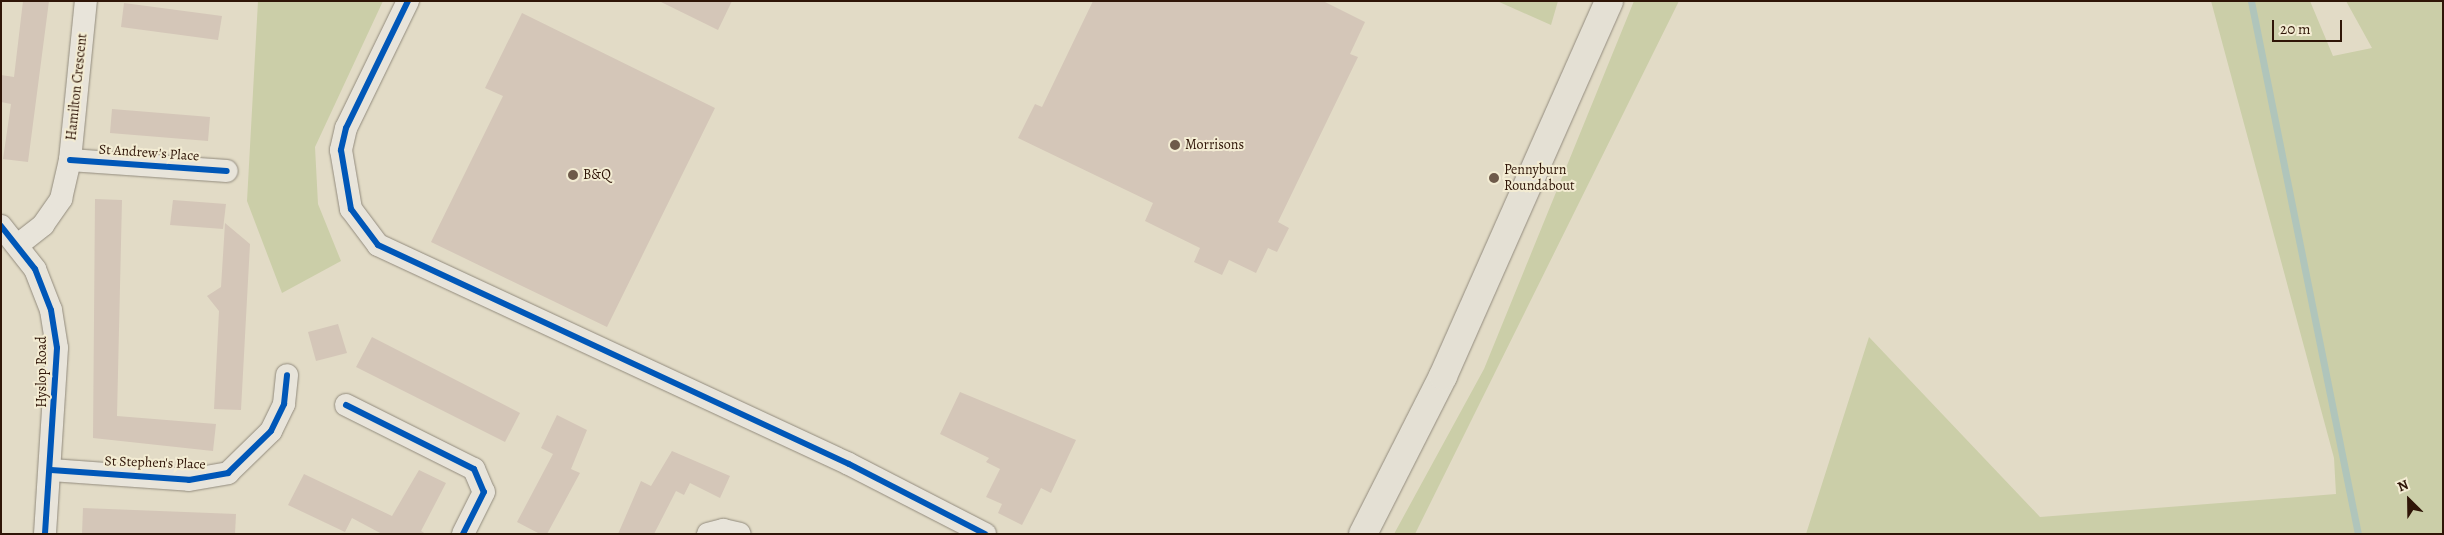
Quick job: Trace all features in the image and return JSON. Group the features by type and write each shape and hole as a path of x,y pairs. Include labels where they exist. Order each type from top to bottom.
{"main road":[{"path":"1363,534 1443,376 1602,9"}],"street":[{"name":"Hamilton Crescent","path":"19,244 54,213 70,160 86,1"},
{"path":"408,1 346,128 341,150 351,210 378,245 849,464 985,534"},
{"name":"St Andrew's Place","path":"70,160 227,171"},
{"name":"Hyslop Road","path":"1,226 19,244 45,293 57,348 51,470 45,534"},
{"name":"St Stephen's Place","path":"51,470 189,480 228,473 271,431 284,404 287,375"},
{"path":"346,405 474,468 484,492 463,534"},
{"path":"708,534 723,530 740,534"}],"green space":[{"path":"258,1 383,1 315,147 318,204 341,261 282,293 247,201"},
{"path":"1497,1 1558,1 1551,25"},
{"path":"1634,1 1679,1 1415,534 1394,534 1484,369"},
{"path":"2211,1 2310,1 2333,56 2372,48 2346,1 2443,1 2443,534 1806,534 1869,337 2040,517 2336,494 2334,458"}],"building":[{"path":"23,1 49,1 28,162 3,159 11,104 1,102 1,75 14,77"},
{"path":"659,1 732,1 718,30"},
{"name":"Morrisons","path":"1093,1 1323,1 1365,22 1350,54 1358,57 1278,222 1289,228 1277,252 1268,248 1256,273 1229,260 1222,275 1194,262 1200,248 1145,221 1153,203 1018,138 1035,104 1042,107"},
{"path":"124,3 222,16 218,40 121,27"},
{"name":"B&Q","path":"522,13 715,108 607,327 431,242 503,96 485,88"},
{"path":"112,109 210,117 208,141 110,133"},
{"path":"95,199 122,200 117,416 216,424 213,451 93,438"},
{"path":"173,200 226,204 223,229 170,225"},
{"path":"225,223 250,244 241,410 214,409 219,311 207,296 221,287"},
{"path":"338,324 347,353 316,361 308,332"},
{"path":"372,337 520,413 505,442 356,367"},
{"path":"960,392 1076,440 1051,493 1041,488 1022,525 998,513 1002,504 986,497 1000,469 986,462 989,458 940,434"},
{"path":"557,415 587,430 571,469 580,473 547,534 540,534 517,522 553,454 541,448"},
{"path":"672,451 730,476 720,498 690,483 684,495 676,491 654,534 618,534 641,481 651,486"},
{"path":"419,470 446,483 421,531 426,534 382,534 352,518 345,532 288,505 304,474 392,516"},
{"path":"83,508 236,514 235,534 82,534"}],"waterway":[{"path":"2251,1 2358,534"}],"cycle path":[{"path":"408,1 346,128 341,150 351,209 378,245 849,464 985,534"},
{"path":"70,160 227,171"},
{"path":"1,226 35,269 51,310 57,348 45,534"},
{"path":"51,470 189,480 228,473 271,431 284,404 287,375"},
{"path":"346,405 474,469 484,492 463,534"}],"place":[{"name":"Morrisons","path":"1175,145"},
{"name":"B&Q","path":"573,175"},
{"name":"Pennyburn Roundabout","path":"1494,178"}]}
